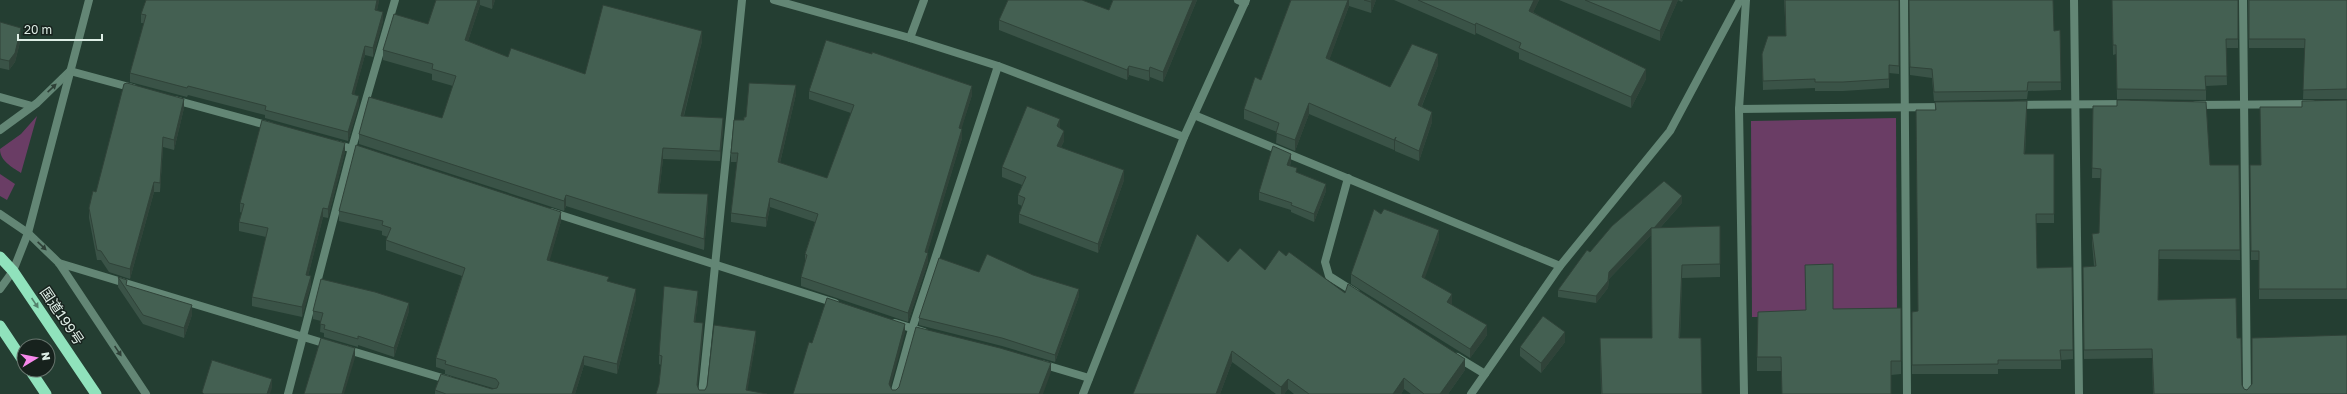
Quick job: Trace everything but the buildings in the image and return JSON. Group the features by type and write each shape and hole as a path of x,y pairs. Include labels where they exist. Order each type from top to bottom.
{"highway":[{"name":"国道199号","path":"0,257 13,271 96,394"},
{"path":"0,326 16,350"},
{"path":"35,378 46,394"}],"street":[{"path":"0,289 13,271 28,233 89,0"},
{"path":"288,394 352,148 395,0"},
{"path":"702,394 717,264 742,0"},
{"path":"774,0 910,38 998,66 1184,137"},
{"path":"910,38 924,0"},
{"path":"1471,394 1560,266 1670,131 1740,0"},
{"path":"1744,394 1739,109 1746,0"},
{"path":"1904,0 1907,394"},
{"path":"2074,0 2079,394"},
{"path":"2244,0 2247,394"},
{"path":"1083,394 1184,137 1243,1"},
{"path":"894,394 912,328 998,66"},
{"path":"70,71 145,92"},
{"path":"0,130 32,106 70,71"},
{"path":"0,97 32,106"},
{"path":"168,98 275,127"},
{"path":"2006,105 2137,104"},
{"path":"2191,105 2245,106 2323,104"},
{"path":"1739,109 1951,107"},
{"path":"1194,115 1560,266"},
{"path":"329,142 375,156"},
{"path":"1348,178 1325,262 1329,276 1361,297"},
{"path":"542,209 845,306"},
{"path":"0,214 28,233 59,263 146,394"},
{"path":"59,263 456,383"},
{"path":"890,321 934,334"},
{"path":"1452,354 1485,374"},
{"path":"1030,360 1089,378"}],"shaded area":[{"path":"37,116 21,173 4,160 0,149 21,134"},
{"path":"1896,118 1897,316 1752,317 1751,121"},
{"path":"0,174 15,184 7,200 0,196"}]}
